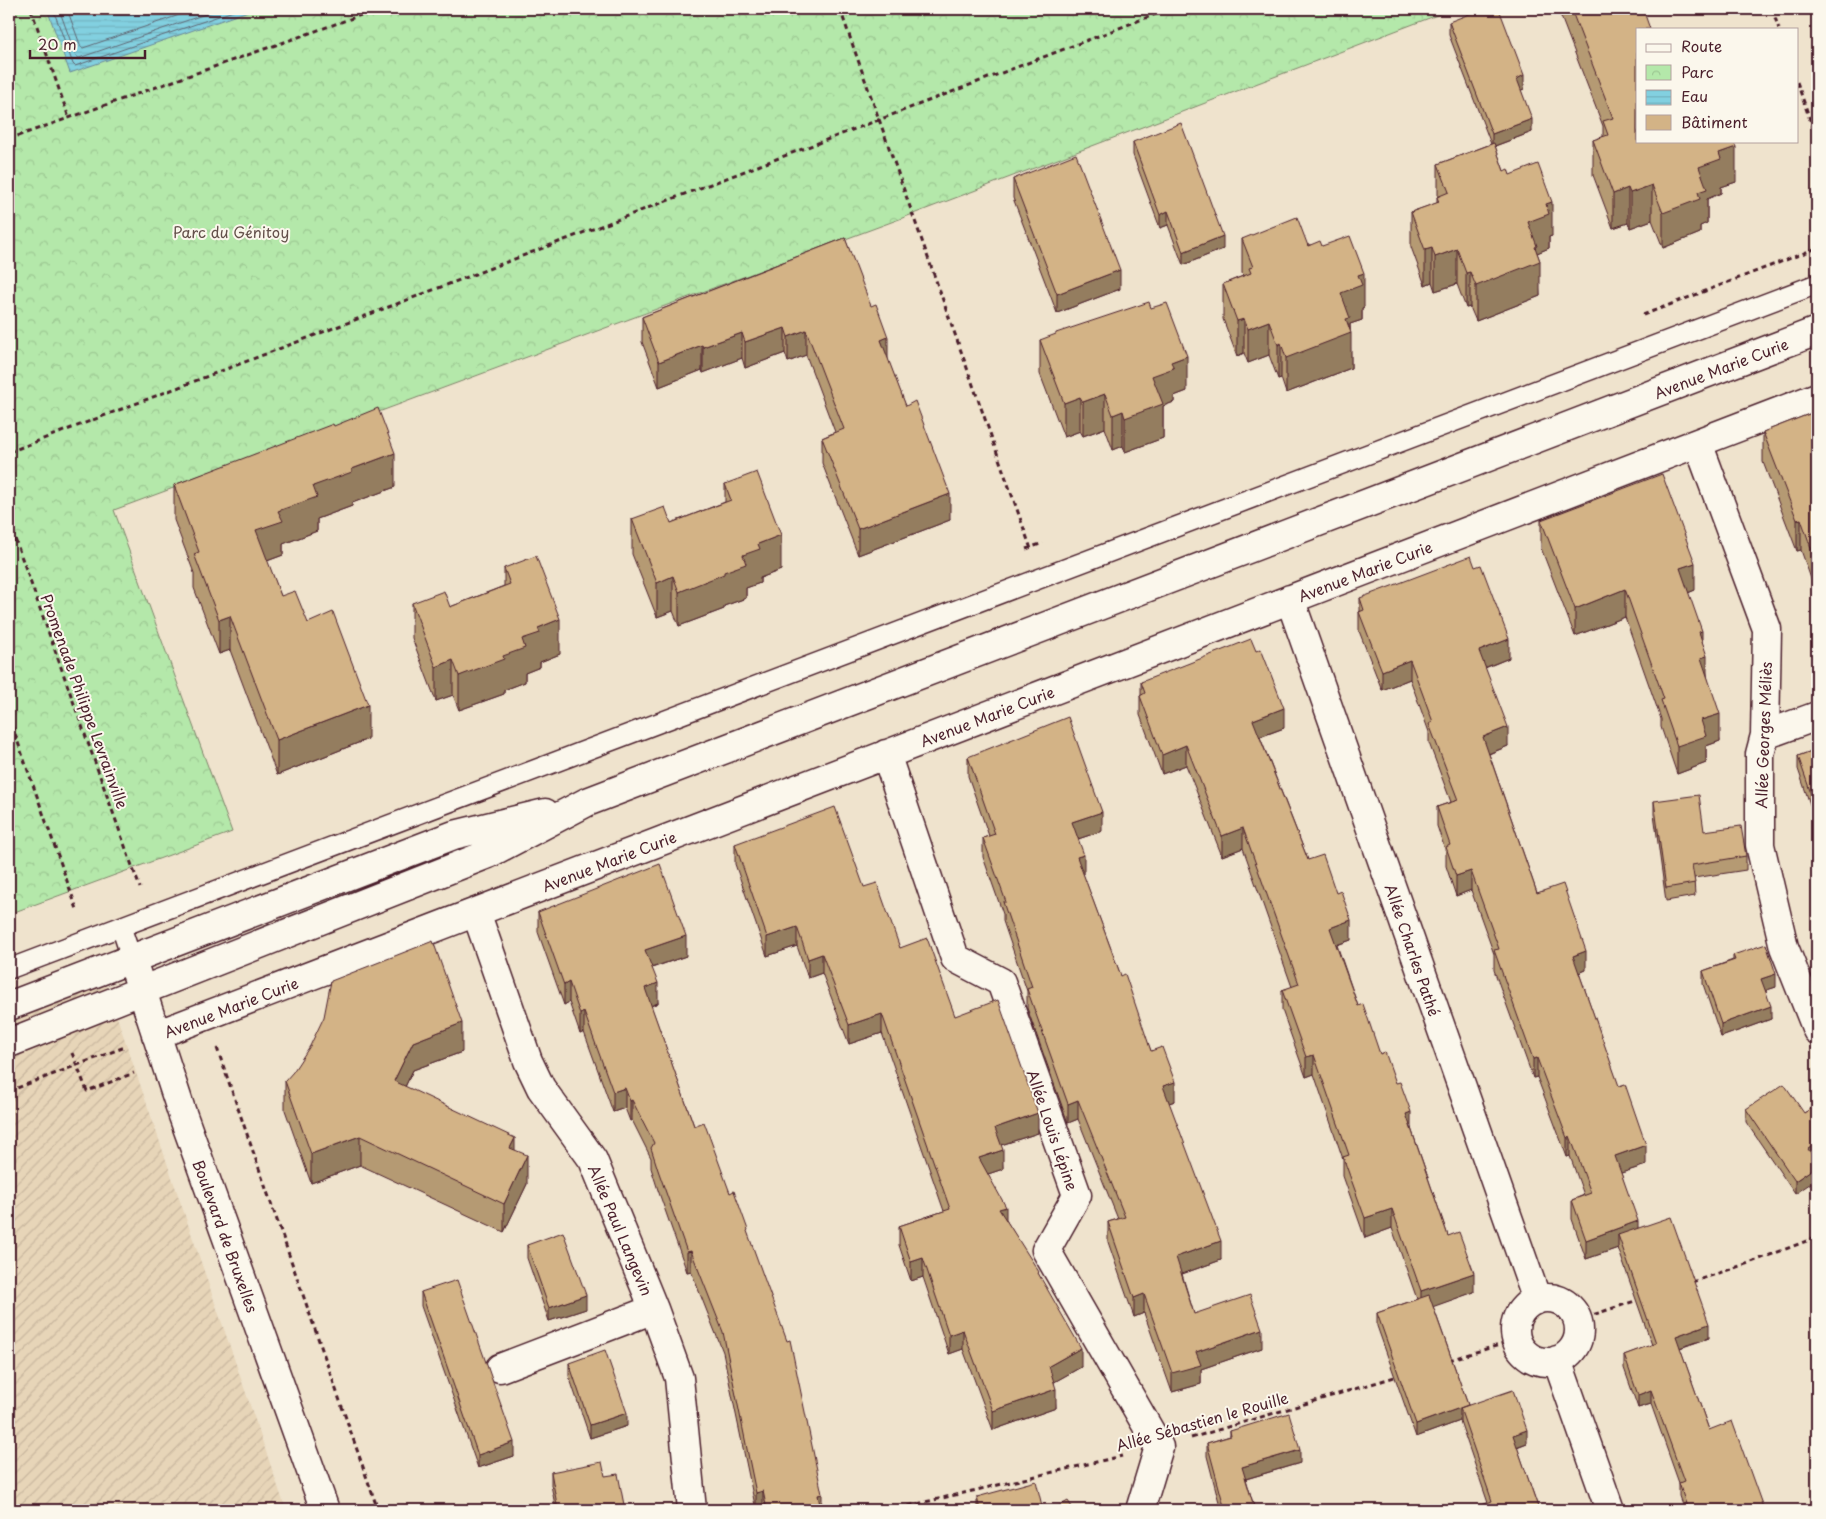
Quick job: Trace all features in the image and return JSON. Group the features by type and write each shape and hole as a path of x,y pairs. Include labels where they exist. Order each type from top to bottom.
{"street":[{"name":"Avenue Marie Curie","path":"9,1043 488,854 587,802 1817,331"},
{"name":"Avenue Marie Curie","path":"156,1036 1817,397"},
{"name":"Allée Georges Méliès","path":"1698,443 1767,628 1765,735 1760,754 1760,845 1784,947 1815,1018"},
{"name":"Allée Charles Pathé","path":"1290,599 1537,1300"},
{"path":"1765,735 1817,716"},
{"name":"Allée Louis Lépine","path":"886,754 954,958 1002,982 1077,1195 1046,1250 1159,1447"},
{"name":"Avenue Marie Curie","path":"9,1006 454,834 587,802"},
{"name":"Allée Paul Langevin","path":"476,912 528,1061 541,1088 593,1160 654,1309 678,1378 692,1510"},
{"name":"Boulevard de Bruxelles","path":"132,960 185,1122 325,1510"},
{"path":"1549,1298 1561,1302 1571,1310 1577,1320 1578,1332 1575,1344 1568,1355 1557,1360 1544,1362 1532,1359 1523,1352 1516,1340 1515,1328 1518,1316 1526,1306 1537,1300 1549,1298"},
{"path":"500,1368 654,1309"},
{"path":"1557,1360 1610,1510"},
{"path":"1140,1510 1159,1447"}],"lane":[{"path":"9,969 1817,284"},
{"path":"121,927 132,960"}],"path":[{"path":"31,9 69,118"},
{"path":"9,139 378,9"},
{"path":"840,9 878,121 1042,578"},
{"path":"9,452 1169,9"},
{"path":"1772,9 1779,28"},
{"path":"1798,85 1817,140"},
{"name":"Promenade Philippe Levrainville","path":"9,522 140,888"},
{"path":"9,717 78,912"},
{"path":"9,1091 156,1036"},
{"path":"216,1043 378,1510"},
{"path":"1686,1284 1749,1263 1817,1237"},
{"path":"1577,1320 1640,1299"},
{"path":"1441,1363 1516,1340"},
{"name":"Allée Sébastien le Rouille","path":"891,1510 1159,1447 1403,1374"}],"shaded area":[{"path":"106,985 286,1510 9,1510 9,1022"}],"green space":[{"name":"Parc du Génitoy","path":"9,9 1453,9 913,214 114,510 232,832 9,914"}],"water":[{"path":"47,9 254,9 70,73"}],"building":[{"path":"1482,9 1499,9 1524,75 1517,79 1532,119 1492,134 1449,22"},
{"path":"1571,9 1643,9 1650,28 1636,28 1636,142 1734,142 1736,147 1719,153 1721,159 1699,167 1707,189 1698,192 1700,199 1663,213 1652,185 1630,193 1628,188 1613,194 1593,140 1608,135 1603,121 1613,118"},
{"path":"1181,123 1223,236 1183,252 1168,211 1160,215 1133,142"},
{"path":"1494,143 1504,171 1508,169 1510,175 1538,164 1552,202 1546,204 1549,214 1528,222 1537,246 1535,247 1540,261 1476,286 1470,272 1466,273 1457,249 1435,257 1432,248 1425,250 1411,212 1439,202 1437,197 1449,192 1438,164"},
{"path":"1076,154 1120,270 1057,294 1013,179"},
{"path":"1297,217 1308,246 1320,241 1322,246 1350,236 1364,273 1358,275 1362,285 1341,293 1350,318 1346,319 1351,333 1286,358 1281,343 1278,345 1269,321 1248,329 1244,319 1237,321 1223,284 1251,273 1249,268 1253,267 1242,239"},
{"path":"845,238 871,306 876,304 888,337 881,340 906,406 915,401 950,494 858,529 822,438 844,429 806,330 788,337 785,328 745,342 742,333 703,347 702,345 659,362 642,317"},
{"path":"1149,302 1151,308 1167,303 1187,356 1171,362 1174,368 1152,376 1163,404 1125,418 1123,411 1113,415 1105,394 1083,402 1080,397 1064,403 1040,340"},
{"path":"378,408 395,453 352,469 352,472 313,486 317,497 278,511 283,521 256,530 281,596 295,591 308,623 333,612 368,705 277,740 230,616 219,620 194,554 199,552 174,485"},
{"path":"1817,411 1817,565 1801,519 1797,520 1763,432"},
{"path":"757,472 781,535 758,544 760,549 743,555 746,564 679,592 673,576 657,583 632,519 665,507 671,523 731,500 725,484"},
{"path":"1662,474 1695,563 1680,568 1702,631 1699,632 1707,656 1701,658 1720,714 1701,720 1706,736 1677,746 1661,700 1664,699 1625,589 1575,609 1541,520"},
{"path":"536,556 560,619 538,628 540,633 522,639 525,648 503,656 504,659 459,676 453,660 436,667 412,603 444,591 450,607 510,584 504,568"},
{"path":"1471,556 1475,567 1481,565 1509,639 1479,651 1508,727 1483,737 1537,893 1563,884 1586,951 1573,956 1619,1086 1625,1084 1646,1145 1615,1156 1638,1221 1586,1240 1572,1200 1591,1193 1570,1136 1567,1138 1537,1058 1533,1059 1494,950 1499,949 1471,871 1456,876 1446,847 1450,845 1437,807 1458,800 1429,724 1433,722 1410,660 1382,671 1359,612 1364,610 1360,598"},
{"path":"1251,639 1256,651 1261,649 1284,708 1253,720 1308,860 1323,855 1336,893 1341,891 1351,920 1330,928 1358,1006 1363,1004 1380,1054 1385,1052 1396,1083 1400,1082 1411,1112 1406,1114 1448,1236 1459,1232 1474,1273 1421,1291 1392,1209 1365,1218 1343,1157 1349,1155 1314,1055 1306,1057 1282,990 1299,984 1243,828 1222,836 1186,745 1162,755 1140,696 1145,693 1141,682"},
{"path":"1068,717 1102,812 1072,822 1084,855 1077,857 1121,976 1125,974 1151,1051 1162,1047 1175,1082 1163,1086 1221,1241 1176,1257 1194,1314 1250,1295 1262,1329 1196,1352 1201,1365 1172,1373 1144,1294 1134,1298 1108,1222 1125,1217 1078,1100 1068,1104 1027,989 1032,987 1003,902 1006,902 983,838 995,834 968,757"},
{"path":"1817,749 1817,808 1816,808 1798,756"},
{"path":"1699,795 1704,831 1741,826 1746,856 1692,865 1695,883 1666,888 1654,801"},
{"path":"835,807 864,887 877,883 900,948 927,938 955,1016 998,1000 1038,1113 995,1128 1003,1150 979,1158 1006,1207 999,1209 1039,1272 1081,1348 1049,1366 1056,1389 993,1411 963,1330 949,1335 923,1258 911,1262 899,1226 950,1209 882,1014 849,1025 822,954 808,959 797,927 767,937 735,844"},
{"path":"660,864 686,936 645,950 658,983 645,988 694,1126 704,1122 730,1193 734,1191 787,1341 790,1340 822,1494 818,1495 821,1510 767,1510 763,1491 756,1493 723,1332 691,1251 687,1252 651,1148 654,1143 632,1100 630,1101 625,1088 613,1092 584,1012 580,1014 569,982 564,985 538,912"},
{"path":"433,941 462,1023 413,1042 394,1081 515,1138 510,1148 527,1155 504,1204 360,1136 311,1154 285,1081 310,1046 324,1017 331,981"},
{"path":"1766,944 1776,974 1761,979 1771,1006 1721,1024 1703,971 1735,960 1733,955"},
{"path":"1784,1084 1804,1113 1817,1105 1817,1143 1808,1149 1817,1162 1817,1166 1795,1181 1746,1109"},
{"path":"1671,1217 1709,1324 1676,1336 1709,1430 1732,1421 1764,1510 1688,1510 1679,1483 1684,1481 1651,1390 1638,1395 1624,1355 1656,1343 1618,1235"},
{"path":"563,1232 586,1295 549,1308 527,1245"},
{"path":"457,1280 514,1442 478,1455 421,1292"},
{"path":"1429,1295 1468,1405 1416,1424 1377,1313"},
{"path":"605,1350 627,1413 590,1425 569,1363"},
{"path":"1513,1390 1527,1430 1513,1435 1539,1510 1469,1510 1492,1501 1460,1408"},
{"path":"1289,1413 1300,1450 1242,1467 1255,1510 1225,1510 1207,1443 1231,1436 1230,1431"},
{"path":"602,1462 605,1476 618,1474 625,1510 558,1510 551,1472"},
{"path":"1036,1481 1043,1510 980,1510 977,1497"},
{"path":"1068,1501 1074,1510 1052,1510"}]}
